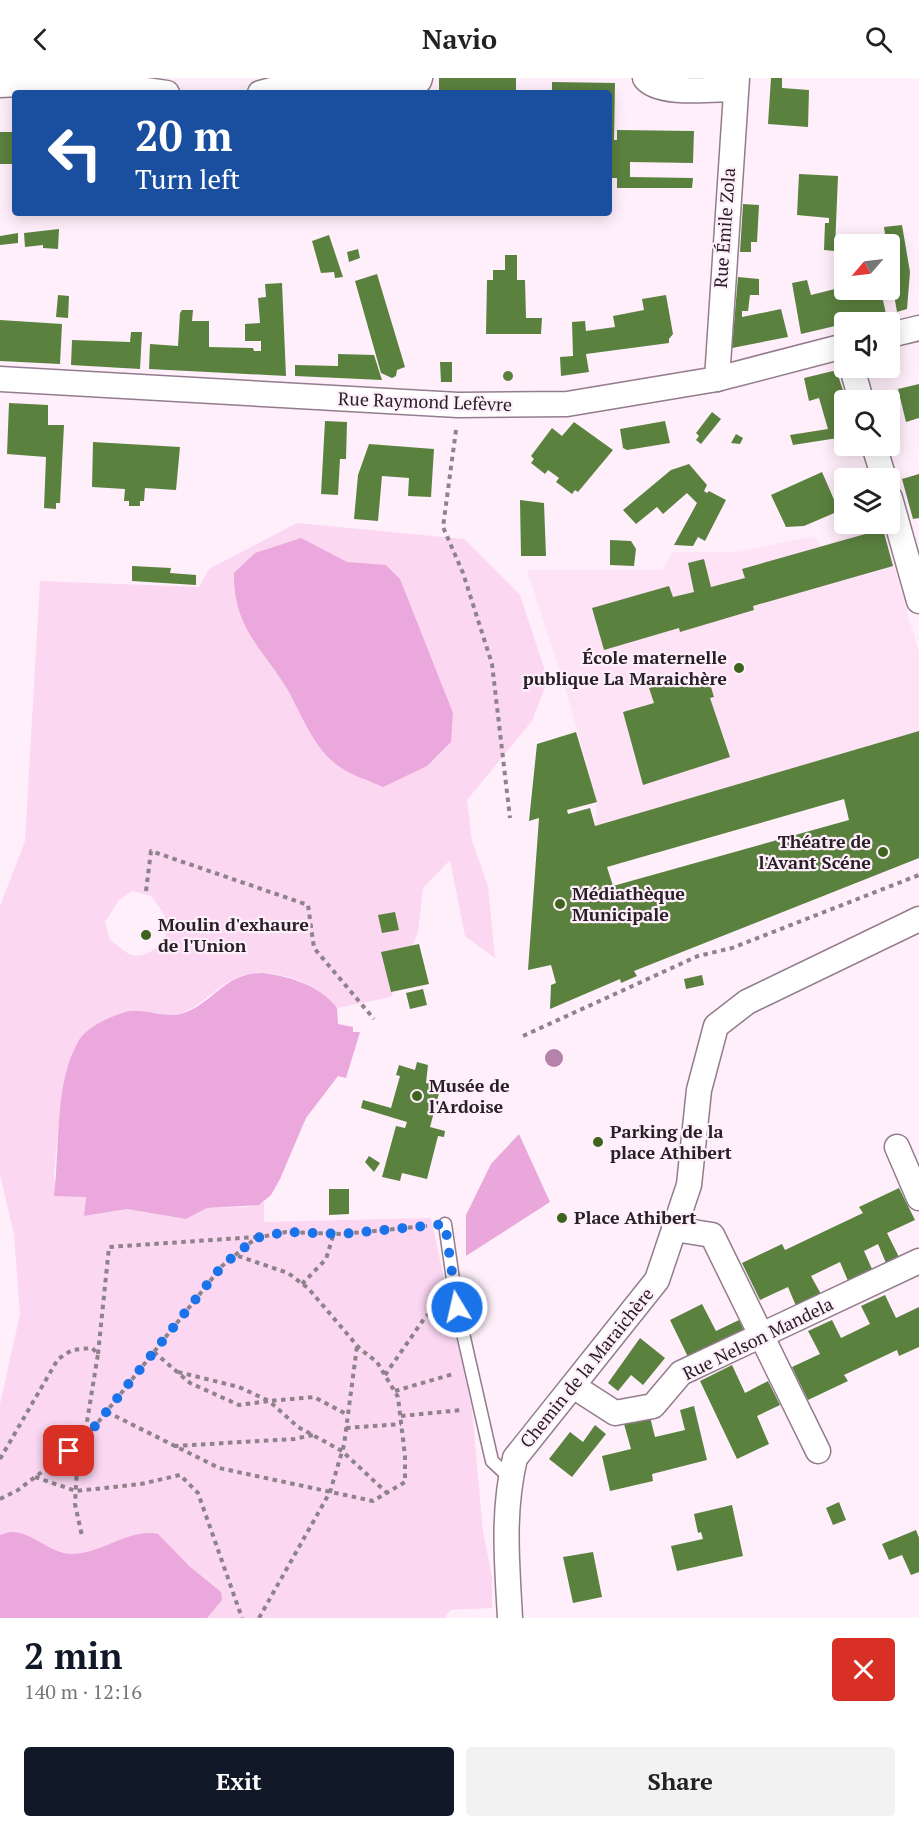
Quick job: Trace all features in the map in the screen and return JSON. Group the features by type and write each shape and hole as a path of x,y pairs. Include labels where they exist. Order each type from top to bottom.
{"street":[{"path":"645,78 649,84 661,89 736,83"},
{"path":"272,90 314,79 420,80"},
{"path":"0,85 83,81 146,90"},
{"name":"Rue Émile Zola","path":"717,379 736,83"},
{"path":"900,333 919,328"},
{"name":"Rue Raymond Lefèvre","path":"0,379 458,405 567,404 717,379 834,349"},
{"path":"900,534 919,601"},
{"name":"Chemin de la Maraichère","path":"510,1618 505,1534 510,1478 515,1458 657,1280 689,1185 699,1090 716,1026 747,1002 919,919"},
{"path":"897,1147 919,1198"},
{"path":"674,1228 712,1235 818,1451"},
{"name":"Rue Nelson Mandela","path":"573,1386 615,1413 653,1406 681,1373 919,1261"}],"lane":[{"path":"445,1224 461,1323 492,1461 510,1478"}],"path":[{"path":"458,405 444,527 463,573 492,664 510,818"},
{"path":"146,891 151,851 308,905 314,948 374,1019"},
{"path":"523,1036 699,956 732,948 919,875"},
{"path":"0,1499 34,1478 84,1440 222,1266 256,1238 286,1232 334,1233 445,1224"},
{"path":"302,1284 326,1259 334,1233"},
{"path":"84,1440 98,1353 109,1247 266,1236"},
{"path":"107,1412 219,1468 373,1502 405,1482 398,1397 377,1362 357,1346 302,1284 288,1273 236,1255"},
{"path":"385,1375 426,1316 434,1311 448,1324 461,1323"},
{"path":"259,1618 330,1492 342,1451 357,1346"},
{"path":"0,1459 58,1359 72,1350 92,1348 98,1353"},
{"path":"154,1352 190,1383 239,1405 314,1397 348,1415"},
{"path":"394,1391 471,1369"},
{"path":"177,1371 239,1387 269,1401 298,1427 342,1451 387,1493"},
{"path":"400,1416 480,1408"},
{"path":"346,1428 401,1424"},
{"path":"173,1446 294,1439 314,1435"},
{"path":"69,1451 77,1468 75,1504 82,1536"},
{"path":"34,1478 76,1491 141,1484 180,1475 198,1493 242,1618"}],"shaded area":[{"path":"297,523 464,539 520,595 548,680 532,721 467,800 472,841 488,886 495,958 465,936 450,860 423,888 418,932 391,997 337,1008 328,998 303,983 289,977 260,973 234,979 199,1004 176,1015 166,1016 129,1011 105,1020 80,1039 68,1066 61,1105 54,1178 56,1185 86,1196 84,1216 127,1209 186,1219 207,1208 248,1207 264,1202 264,1222 431,1218 472,1410 483,1531 492,1577 492,1608 450,1610 445,1618 0,1618 0,1404 20,1314 14,1234 0,1175 0,906 25,841 40,581 199,587 209,569","holes":["133,891 151,896 166,920 166,935 154,950 135,956 110,940 105,922 119,900"]},
{"name":"École maternelle publique La Maraichère","path":"854,534 885,534 919,653 919,731 595,826 597,802 564,684 527,570 662,570 673,552 737,552 814,536 821,546"},
{"path":"301,538 347,562 386,565 400,579 453,713 451,742 427,766 383,787 342,769 322,750 309,731 289,692 244,624 239,609 234,573 255,553"},
{"path":"263,973 304,983 313,988 337,1008 338,1024 353,1027 353,1032 360,1032 346,1078 338,1076 306,1118 271,1195 259,1205 207,1208 186,1219 127,1209 84,1216 86,1197 54,1196 59,1116 65,1075 71,1057 83,1035 100,1023 125,1012 140,1011 169,1015 184,1013 204,1002 229,983 250,974"},
{"path":"519,1134 550,1202 466,1256 466,1215 491,1164"},
{"path":"10,1532 26,1535 56,1550 72,1554 94,1550 137,1535 158,1534 189,1566 221,1592 222,1600 207,1618 0,1618 0,1535"}],"building":[{"path":"439,78 516,78 516,90 439,90"},
{"path":"771,78 782,78 782,88 809,90 808,127 768,124"},
{"path":"552,82 615,83 614,140 617,140 617,130 694,131 693,163 630,162 630,177 693,178 692,188 617,188 617,178 612,178 612,90 552,90"},
{"path":"0,132 12,132 12,164 0,164"},
{"path":"799,174 838,176 834,251 824,250 825,223 829,223 829,218 797,215"},
{"path":"743,204 759,205 757,242 751,242 751,252 740,252"},
{"path":"902,225 910,272 907,309 897,312 895,300 900,300 900,234 885,234 884,227"},
{"path":"59,229 58,249 43,248 43,245 25,247 24,233"},
{"path":"18,233 18,243 0,245 0,236"},
{"path":"329,235 343,277 335,278 334,272 321,273 312,241"},
{"path":"358,249 360,258 349,262 347,252"},
{"path":"505,255 517,255 517,280 525,280 526,318 542,318 541,334 486,334 487,280 493,280 493,270 505,270"},
{"path":"377,274 405,367 397,370 396,376 392,378 381,373 355,281"},
{"path":"738,277 759,279 759,295 750,295 748,311 742,311 742,317 781,309 788,337 732,348"},
{"path":"807,280 811,295 834,289 834,300 883,300 886,312 834,312 834,326 801,334 792,283"},
{"path":"282,283 286,376 149,369 150,344 178,346 182,310 193,310 192,321 209,321 209,347 253,348 254,351 261,351 261,341 245,341 245,324 260,323 258,298 266,297 265,284"},
{"path":"58,295 69,296 68,318 56,317"},
{"path":"666,295 673,334 669,343 586,354 589,372 561,376 560,357 573,356 572,322 585,321 586,331 615,327 613,316 644,310 642,299"},
{"path":"0,320 62,324 60,364 0,361"},
{"path":"131,332 142,332 140,369 71,365 72,340 130,342"},
{"path":"338,354 374,355 382,380 295,376 295,365 338,366"},
{"path":"440,362 452,362 452,382 441,382"},
{"path":"508,371 512,372 512,380 508,381 504,380 503,376 504,372"},
{"path":"833,371 834,378 839,378 843,390 834,390 834,439 793,445 790,435 828,429 819,398 809,401 804,378"},
{"path":"919,384 919,418 906,422 898,389"},
{"path":"9,403 48,405 48,425 64,425 60,503 56,503 56,509 44,508 46,457 7,454"},
{"path":"712,412 721,419 701,444 696,440 699,436 696,433"},
{"path":"325,421 347,422 346,459 340,459 338,495 321,494"},
{"path":"665,421 670,443 627,450 623,448 620,429"},
{"path":"574,422 613,450 578,492 575,490 572,494 556,482 559,478 548,470 545,474 531,463 534,459 531,456 552,428 562,436"},
{"path":"736,434 743,438 740,444 731,443"},
{"path":"93,442 180,447 176,490 145,488 144,501 140,501 140,506 129,506 129,501 124,501 125,489 92,487"},
{"path":"369,444 434,449 431,497 408,496 409,478 382,476 378,521 354,519 358,475"},
{"path":"689,464 707,485 704,491 707,493 709,491 726,500 705,541 698,537 693,546 674,545 697,503 687,493 663,514 657,507 636,524 623,510 671,470"},
{"path":"822,472 834,500 834,513 804,526 786,527 771,495"},
{"path":"919,474 919,518 913,519 902,479"},
{"path":"520,500 544,503 546,556 521,556"},
{"path":"865,534 884,534 893,566 753,606 754,610 680,632 679,628 604,650 592,608 669,586 673,597 694,592 688,563 704,559 711,587 745,578 742,569"},
{"path":"610,540 631,541 636,549 634,566 610,565"},
{"path":"132,566 171,568 170,573 196,575 196,585 132,581"},
{"path":"708,677 714,697 710,698 730,757 643,785 623,712 654,703 649,688 680,680 681,685"},
{"path":"919,731 919,858 634,971 637,976 621,983 620,979 550,1009 551,985 556,983 551,965 528,970 539,818 529,821 537,744 576,732 597,802 567,810 568,814 590,808 595,826","holes":["844,799 849,820 613,886 607,867"]},
{"path":"395,912 399,930 382,933 378,915"},
{"path":"419,944 429,984 391,992 381,952"},
{"path":"702,975 704,985 686,989 684,979"},
{"path":"423,989 427,1005 410,1009 406,993"},
{"path":"417,1062 428,1065 426,1083 441,1086 430,1127 445,1131 444,1137 438,1136 427,1179 402,1173 400,1181 382,1177 396,1126 405,1128 407,1122 361,1108 363,1100 391,1108 400,1076 396,1075 399,1065 415,1070"},
{"path":"369,1156 380,1163 374,1172 365,1162"},
{"path":"899,1188 915,1220 887,1233 899,1257 886,1263 878,1244 864,1251 872,1269 848,1281 840,1262 811,1276 821,1294 796,1306 788,1287 760,1300 742,1263 782,1244 785,1250 863,1213 859,1207"},
{"path":"329,1189 349,1189 349,1214 329,1215"},
{"path":"885,1295 896,1318 919,1307 919,1347 899,1356 897,1350 844,1375 848,1381 808,1400 792,1367 820,1354 808,1331 832,1320 841,1338 870,1324 861,1306"},
{"path":"702,1304 716,1331 739,1320 745,1333 689,1359 670,1320"},
{"path":"640,1338 665,1358 643,1385 631,1375 618,1391 608,1383"},
{"path":"732,1365 745,1393 768,1381 780,1405 757,1416 769,1444 737,1459 700,1381"},
{"path":"694,1406 707,1460 652,1474 653,1481 610,1491 602,1456 631,1449 624,1424 650,1417 655,1437 685,1430 680,1410"},
{"path":"595,1425 606,1434 572,1477 549,1459 570,1432 583,1442"},
{"path":"839,1502 846,1520 833,1525 826,1508"},
{"path":"732,1505 743,1556 677,1571 671,1546 703,1539 701,1532 698,1533 694,1514"},
{"path":"916,1530 919,1538 919,1572 911,1575 902,1555 889,1560 882,1544"},
{"path":"593,1552 602,1597 573,1603 563,1557"}],"place":[{"name":"École maternelle publique La Maraichère","path":"739,668"},
{"name":"Théatre de l'Avant Scéne","path":"883,852"},
{"name":"Médiathèque Municipale","path":"560,904"},
{"name":"Moulin d'exhaure de l'Union","path":"146,935"},
{"name":"Musée de l'Ardoise","path":"417,1096"},
{"name":"Parking de la place Athibert","path":"598,1142"},
{"name":"Place Athibert","path":"562,1218"}],"route":[{"path":"69,1451 84,1440 222,1266 256,1238 286,1232 342,1234 445,1224 457,1307"}]}
